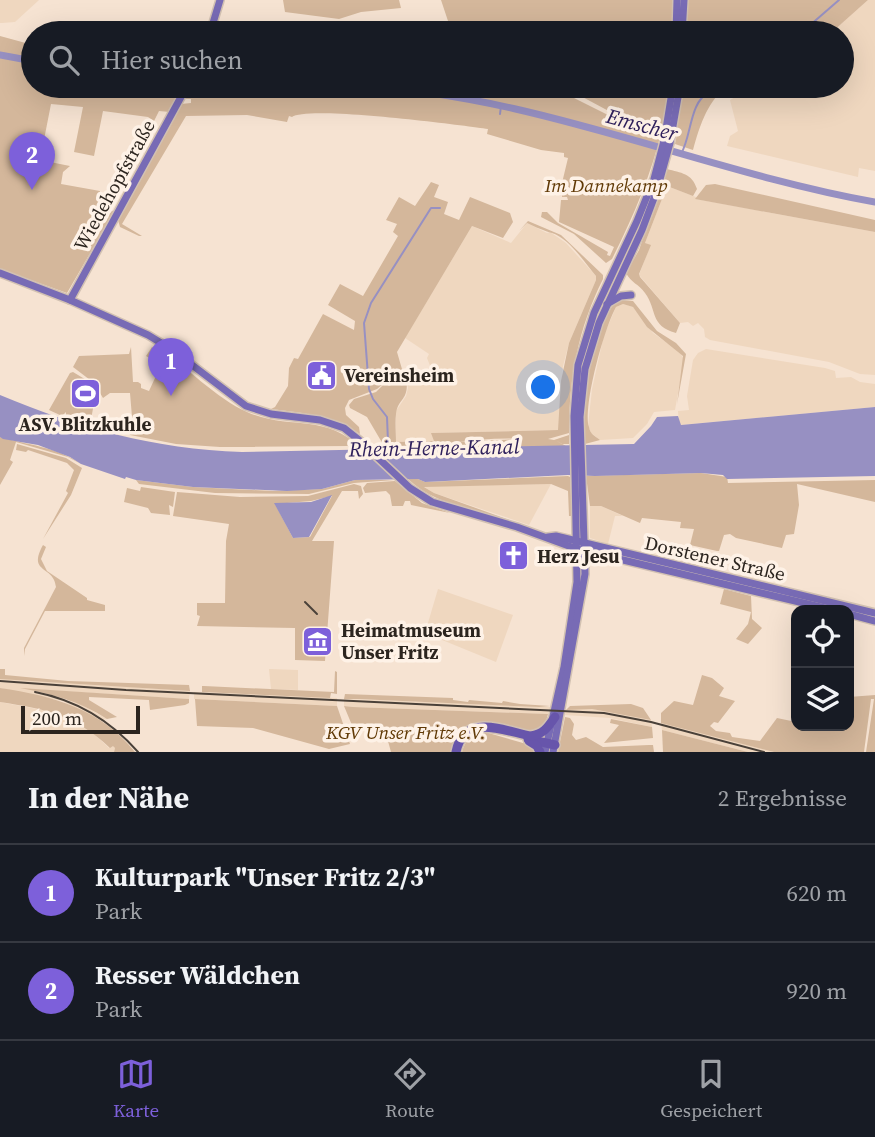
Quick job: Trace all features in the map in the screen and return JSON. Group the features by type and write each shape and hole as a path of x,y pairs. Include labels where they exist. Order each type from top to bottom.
{"highway":[{"path":"528,737 544,732 555,716"},
{"path":"458,752 466,737 479,730 528,737 551,746"},
{"path":"528,737 540,752"}],"main road":[{"path":"214,21 220,0"},
{"path":"676,21 677,0"},
{"path":"683,21 684,0"},
{"name":"Wiedehopfstraße","path":"70,300 180,98"},
{"path":"667,142 672,98"},
{"path":"578,444 585,369 606,304 645,223 677,98"},
{"path":"551,746 582,600 576,383 586,336 604,289 642,210 663,158"},
{"name":"Dorstener Straße","path":"0,273 70,300 162,342 246,406 271,414 329,422 350,432 402,481 432,502 547,537 554,542 875,613"},
{"path":"606,304 621,296 631,295"},
{"path":"551,746 581,546"},
{"name":"Dorstener Straße","path":"581,546 813,605"},
{"path":"793,600 797,605"},
{"path":"854,615 875,621"}],"shaded area":[{"path":"0,0 39,0 15,22 0,23"},
{"path":"868,0 875,0 875,171 859,168 858,177 727,146 730,136 738,131 730,100 733,98 854,98 854,21 844,21"},
{"path":"667,186 696,199 875,232 875,375 860,374 829,362 710,340 705,337 704,329 698,323 693,326 688,322 680,323 639,275 650,246 645,243"},
{"path":"527,223 550,232 566,243 596,276 569,343 563,366 559,430 432,433 435,441 396,442 396,411 406,396 406,377 431,368 427,358 429,354 405,338 472,226 511,243"},
{"path":"623,304 633,307 653,333 680,352 684,360 675,410 654,412 633,438 600,440 591,433 588,426 592,389 604,335 616,307"},
{"path":"706,349 825,368 835,371 836,378 851,377 860,382 875,384 875,407 681,425 678,411 689,410 687,396 693,360 698,353"},
{"path":"0,395 117,435 178,446 242,452 634,444 657,417 678,416 681,425 875,407 875,476 727,479 723,475 701,473 568,475 425,482 418,479 355,480 322,489 287,491 193,487 126,477 125,479 38,445 3,439 0,437"},
{"path":"551,484 529,525 434,493 423,486"},
{"path":"332,495 309,537 293,538 274,503 311,502"},
{"path":"590,506 601,506 623,516 615,516 608,544 590,538"},
{"path":"438,589 513,615 496,662 425,633"},
{"path":"269,669 298,670 298,690 271,689"},
{"path":"0,679 190,691 189,699 29,689 80,704 107,719 101,720 62,701 0,688"},
{"path":"194,692 337,698 337,706 194,699"},
{"path":"344,699 550,707 548,714 353,707 344,706"},
{"path":"0,702 58,713 94,734 109,748 113,745 114,752 0,752"},
{"path":"593,709 644,718 651,720 652,727 610,718 565,715 566,710"},
{"path":"661,723 774,752 748,752 662,730"}],"green space":[{"path":"283,0 399,0 401,8 361,12 339,19 285,12"},
{"path":"441,0 868,0 844,21 448,21"},
{"path":"0,36 21,42 21,98 176,98 170,112 159,111 154,121 148,117 103,111 94,156 74,152 83,107 51,104 40,160 70,166 63,172 61,184 100,191 100,202 114,212 67,293 0,269"},
{"name":"Im Dannekamp","path":"574,98 612,117 618,116 584,98 716,98 704,116 693,150 675,144 677,134 662,129 634,212 612,259 606,263 574,234 541,217 542,212 547,212 558,223 608,252 607,255 610,256 614,247 559,222 561,200 568,200 567,197 562,197 560,189 560,185 567,186 562,183 568,158 564,157 564,153 541,150 487,134 488,129 353,114 304,114 289,116 287,122 247,115 186,116 122,224 142,236 139,236 120,227 118,220 179,107 181,104 191,103 191,99 184,99"},
{"path":"667,169 689,177 697,189 693,196 667,186 645,243 651,245 639,274 680,323 676,333 667,330 658,322 645,293 626,273 639,250"},
{"path":"431,182 439,185 434,197 448,202 444,214 459,220 470,197 510,213 513,222 503,238 472,226 397,352 404,376 389,379 377,389 349,400 345,408 346,415 359,427 360,434 328,419 271,409 288,386 289,368 294,358 298,359 323,314 354,330 355,321 328,305 340,284 363,296 398,236 393,232 397,224 386,220 399,197 415,206"},
{"path":"715,184 875,220 875,232 695,199 706,185"},
{"path":"528,221 561,235 603,275 581,335 573,373 569,433 548,439 554,440 569,435 569,444 377,450 432,447 456,442 384,446 367,417 349,405 354,399 376,392 387,381 406,377 405,395 396,414 396,442 434,441 431,433 558,430 561,381 569,343 596,276 559,236 527,223 519,231","holes":["488,439 523,439 458,442"]},
{"path":"621,300 633,301 657,331 676,343 686,354 677,404 683,356 647,327 633,307 623,304 616,307 601,349 589,402 590,429 600,440 585,444 585,396 590,365 610,310"},
{"path":"156,345 212,390 247,412 262,418 334,430 362,449 348,446 220,447 176,444 130,435 128,429 133,429 130,393 110,393 103,398 94,383 73,367 79,356 129,354 131,347 133,382 138,382 141,388 149,391 161,365 146,356"},
{"path":"73,372 88,381 96,392 90,425 66,417 66,412 62,416 49,410"},
{"path":"0,437 52,450 72,458 81,464 68,457 16,442 10,460 13,462 0,485"},
{"path":"17,444 66,458 82,468 71,495 43,539 68,493 66,491 74,470 67,463 28,450 16,450"},
{"path":"701,473 727,477 728,483 875,480 875,502 797,484 799,505 794,534 786,535 782,548 736,538 730,534 724,535 719,551 690,545 694,529 680,528 681,522 642,518 640,523 601,506 590,506 586,476"},
{"path":"568,476 572,516 569,516 568,491 551,484 424,487 515,522 444,501 408,479 425,482"},
{"path":"136,480 193,487 273,491 322,489 355,480 394,480 354,483 309,494 215,493 139,484"},
{"path":"395,481 422,503 450,513 411,505 410,501 405,501 403,506 392,506 390,495 386,491 365,493 363,488 367,483"},
{"path":"354,484 361,486 363,494 359,499 358,491 342,491 312,541 334,541 325,661 295,660 295,628 197,626 200,616 197,615 197,603 225,603 226,541 229,524 173,516 177,492 240,497 308,496","holes":["332,496 310,537 293,538 275,504"]},
{"path":"141,487 175,492 173,507 169,505 170,515 151,513 148,508 124,502 127,488 140,491"},
{"path":"43,545 46,547 41,559 47,571 87,600 105,605 105,611 45,611 24,656 24,648 56,587 51,575 40,565 38,561"},
{"path":"724,589 751,596 752,619 762,628 748,644 736,639 748,624 751,612 720,604"},
{"path":"0,669 5,669 5,675 68,681 189,685 190,691 0,679"},
{"path":"335,671 337,694 331,693 330,698 202,692 202,686 334,692"},
{"path":"702,675 712,678 724,688 719,696 735,701 718,723 714,722 710,726 716,731 730,733 732,737 760,741 777,718 791,721 791,731 854,731 854,697 875,695 875,752 866,752 874,699 871,699 864,752 774,752 661,723 661,713 674,701 693,705"},
{"path":"0,688 57,700 92,715 122,737 135,752 114,752 113,746 110,748 85,728 59,715 0,702"},
{"path":"20,688 189,699 189,703 150,710 149,700 89,697 89,700 117,717 107,719 65,699"},
{"path":"345,694 453,698 468,702 503,701 550,706 344,699"},
{"path":"195,699 337,706 350,744 329,749 253,728 197,726"},
{"path":"631,704 643,708 651,720 592,709 566,710 570,706"},
{"name":"KGV Unser Fritz e.V.","path":"344,706 548,714 545,725 535,733 480,724 453,752 391,752 386,734 378,735 376,728 354,730"},
{"path":"565,717 570,718 574,724 572,735 576,740 586,737 603,747 653,745 654,752 558,752"},
{"path":"611,719 652,727 653,738 604,743 619,725 610,723"},
{"path":"662,730 748,752 663,752"},
{"path":"485,732 530,745 536,752 462,752 470,738"}],"waterway":[{"path":"815,21 839,0"},
{"name":"Emscher","path":"0,55 21,59"},
{"name":"Emscher","path":"459,98 553,118 746,172 875,202"},
{"path":"681,154 694,111 702,98"},
{"path":"500,114 501,106"},
{"name":"Rhein-Herne-Kanal","path":"388,442 387,417 369,389 364,323 371,303 431,208 440,208"}],"railway":[{"path":"305,602 317,614"},
{"path":"0,681 126,690 604,713 651,722 764,752"},
{"path":"35,692 64,700 91,713 116,730 138,752"}],"place":[{"name":"Resser Wäldchen","path":"32,190"},
{"name":"Vereinsheim","path":"321,375"},
{"name":"ASV. Blitzkuhle","path":"85,393"},
{"name":"Kulturpark \"Unser Fritz 2/3\"","path":"171,396"},
{"name":"Herz Jesu","path":"514,556"},
{"name":"Heimatmuseum Unser Fritz","path":"318,641"}]}
